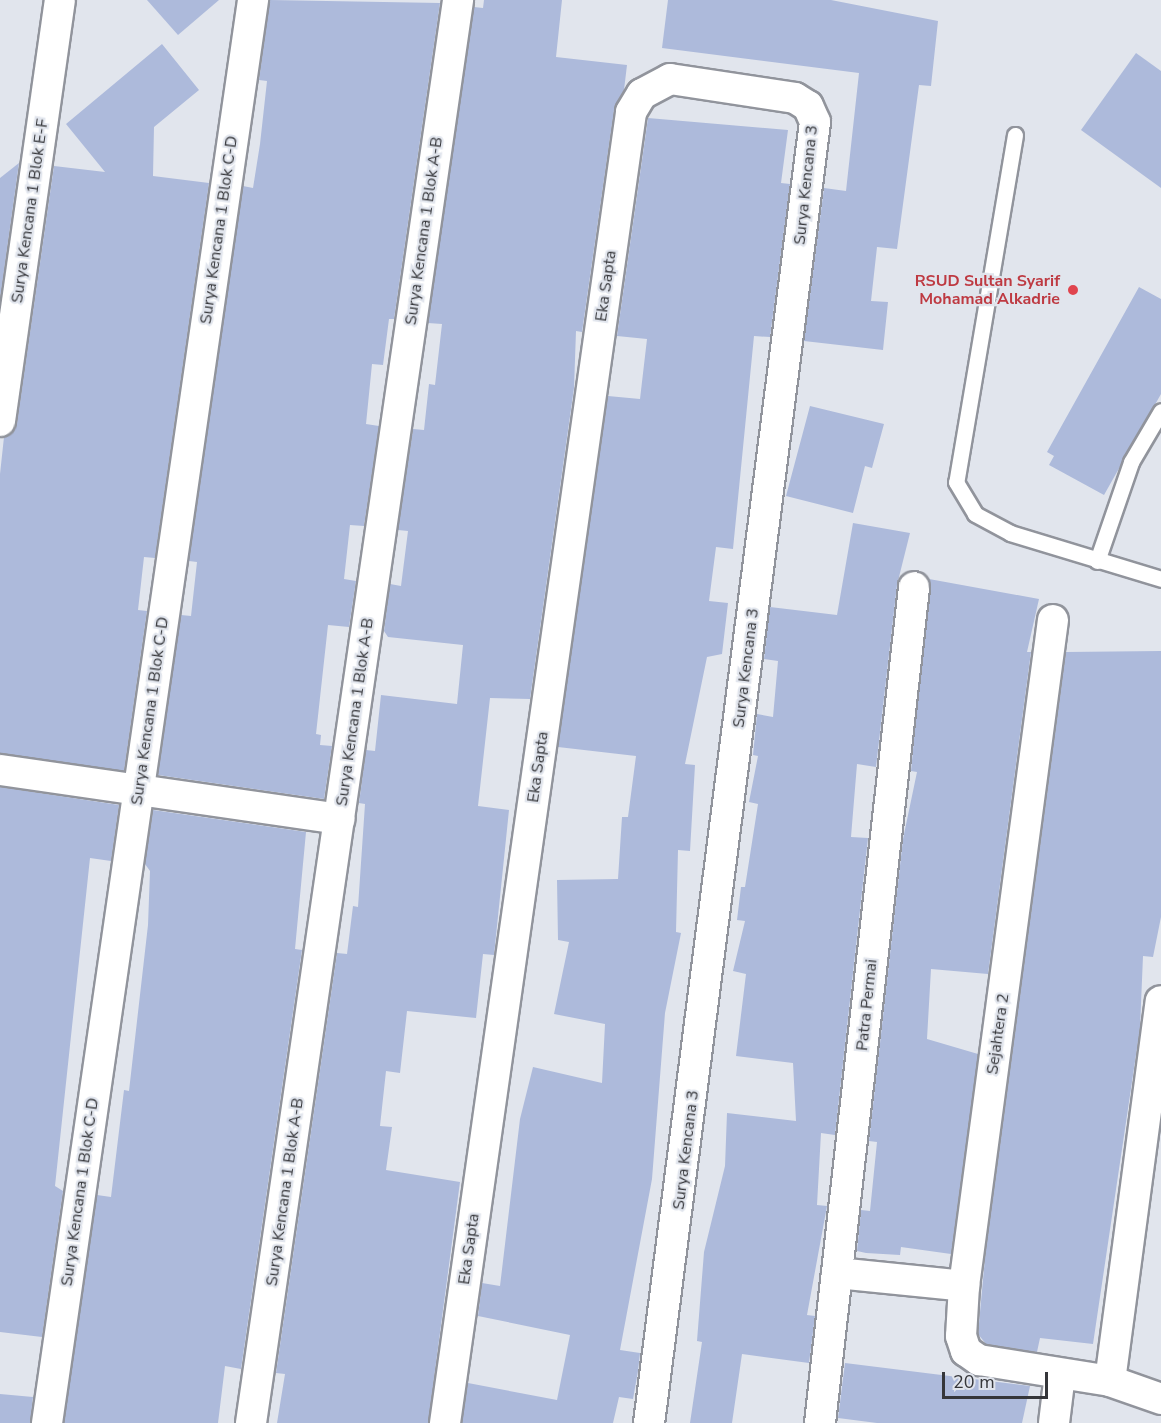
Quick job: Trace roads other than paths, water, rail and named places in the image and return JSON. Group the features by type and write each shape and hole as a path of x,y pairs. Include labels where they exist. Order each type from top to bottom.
{"street":[{"name":"Surya Kencana 1 Blok E-F","path":"0,421 60,0"},
{"name":"Surya Kencana 1 Blok C-D","path":"47,1423 253,0"},
{"name":"Surya Kencana 1 Blok A-B","path":"251,1423 458,0"},
{"name":"Surya Kencana 3","path":"631,112 642,94 670,79 795,98 808,106 815,122 649,1423"},
{"name":"Eka Sapta","path":"444,1423 631,112"},
{"name":"Patra Permai","path":"820,1423 914,587"},
{"name":"Sejahtera 2","path":"1053,620 964,1286 961,1336 966,1351 979,1360 1110,1381 1161,1399"},
{"path":"0,770 339,819"},
{"path":"1110,1381 1161,1001"},
{"path":"837,1273 964,1286"},
{"path":"1054,1423 1060,1374"}],"lane":[{"path":"1015,135 956,482 963,500 994,525 1097,561 1161,579"},
{"path":"1097,561 1131,462 1161,411"}],"place":[{"name":"RSUD Sultan Syarif Mohamad Alkadrie","path":"1073,290"}]}
